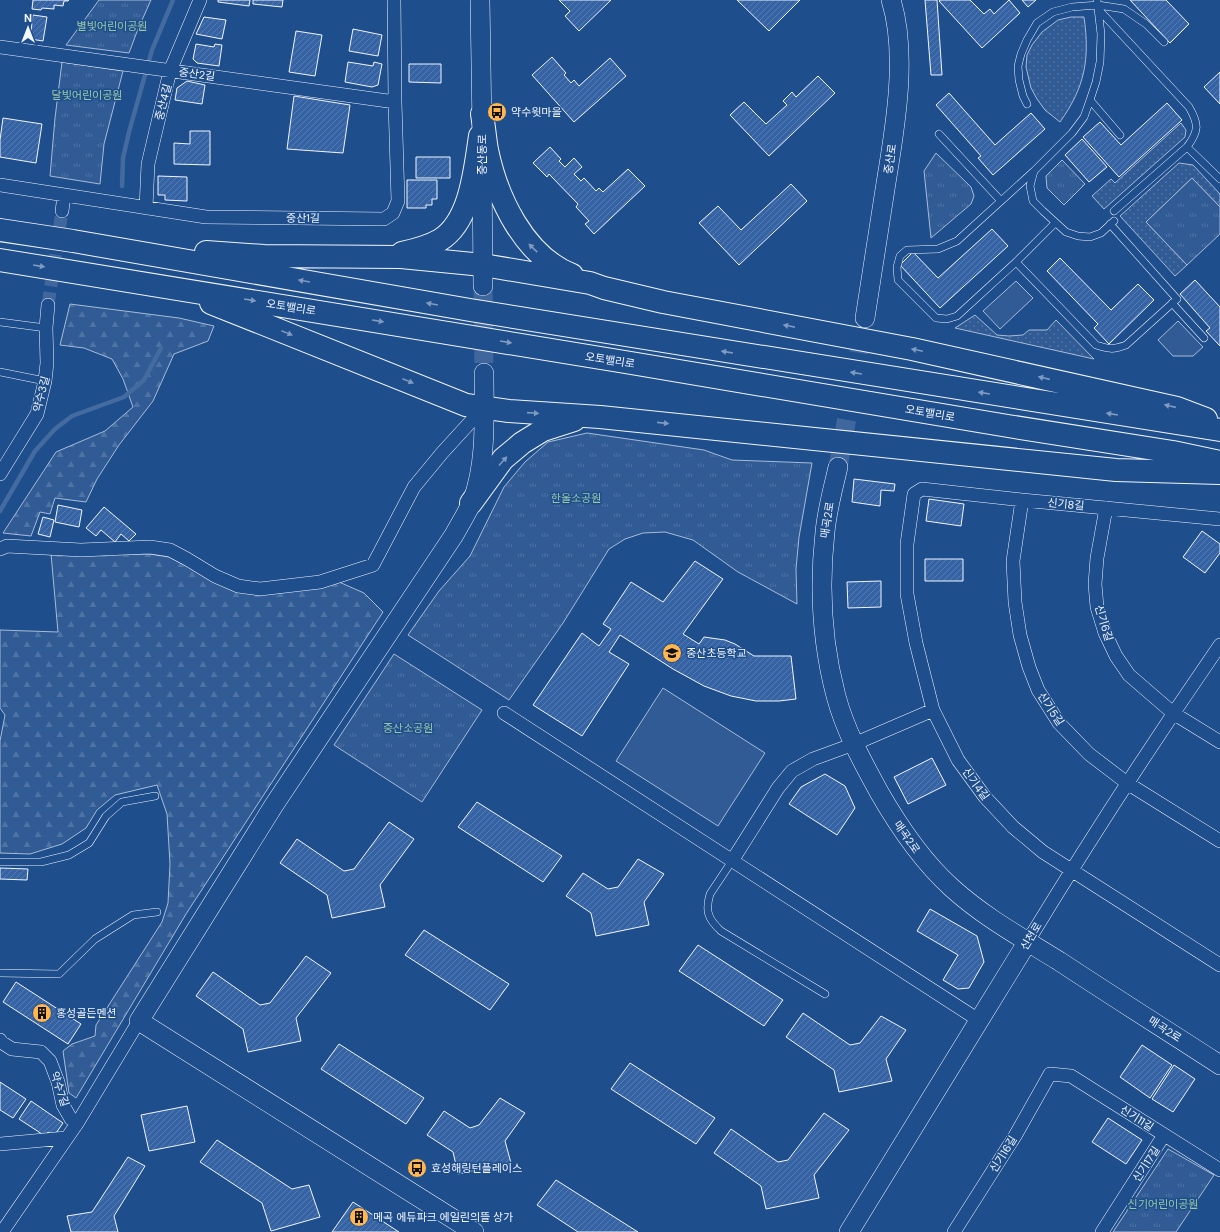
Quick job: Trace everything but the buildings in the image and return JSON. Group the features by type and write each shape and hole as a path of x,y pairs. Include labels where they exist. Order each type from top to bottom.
{"highway":[{"path":"385,257 425,247 441,239 452,229 461,214 470,191 482,120"},
{"path":"482,120 497,185 513,219 528,243 550,264 566,273 604,288 663,302 912,349 1177,408 1220,425"},
{"path":"0,230 73,241 470,310 1220,430"},
{"path":"73,241 264,256 401,258 483,275 590,282"},
{"name":"오토밸리로","path":"0,260 173,287 1008,426 1173,452 1220,462"},
{"path":"173,287 466,405 509,411 600,417 1116,470 1220,473"},
{"path":"471,503 503,459 543,430 579,419 600,417"}],"street":[{"name":"중산4길","path":"140,207 164,70 200,0"},
{"name":"중산1길","path":"0,185 206,217 384,219 393,213 398,201 394,0"},
{"name":"중산동로","path":"480,0 483,275"},
{"name":"중산로","path":"865,318 896,114 899,69 899,37 892,0"},
{"name":"중산2길","path":"0,47 395,102"},
{"path":"62,211 64,196"},
{"name":"약수3길","path":"0,474 37,414 45,381 47,364 46,328 48,305"},
{"path":"2,1232 78,1122 139,1021 274,805 454,535 471,503 479,476 484,407 484,373"},
{"path":"0,549 7,546 80,550 150,547 170,550 215,576 238,586 260,589 320,582 373,565 414,487 442,453 484,407"},
{"name":"매곡2로","path":"838,467 829,506 822,566 822,606 826,648 836,695 854,744 866,770 889,809 918,853 951,888 984,915 1028,941 1220,1065"},
{"name":"신기8길","path":"914,494 922,489 1220,519"},
{"name":"신기4길","path":"914,494 908,544 908,594 916,643 934,710 958,760 985,797 1013,827 1043,852 1220,965"},
{"name":"신기5길","path":"1022,500 1014,561 1015,602 1020,635 1029,667 1038,690 1059,723 1089,754 1127,783 1220,841"},
{"name":"신기6길","path":"1106,508 1097,558 1095,584 1097,607 1104,633 1116,656 1129,675 1173,713 1220,742"},
{"name":"신천로","path":"850,1232 1071,871 1173,713 1220,645"},
{"path":"732,861 778,788 792,771 813,759 854,744 934,710"},
{"path":"504,713 980,1021"},
{"path":"139,1021 474,1232"},
{"name":"약수7길","path":"0,1040 12,1049 41,1052 50,1061 58,1082 63,1105 71,1119 78,1122"},
{"name":"신기11길","path":"1050,1074 1071,1076 1220,1170"},
{"name":"신기16길","path":"954,1232 1015,1136 1050,1074"},
{"name":"신기17길","path":"1102,1232 1164,1135"},
{"path":"0,1144 66,1138"}],"lane":[{"path":"1055,223 1016,262 957,316 947,319 936,318 898,280 897,267 900,256 908,250 938,249 957,241 1034,171 1072,132 1084,117 1096,82 1100,62 1101,34 1098,5"},
{"path":"1098,5 1189,107 1197,122 1197,131 1193,140 1187,147 1114,211"},
{"path":"1027,104 1023,96 1019,80 1018,66 1021,54 1037,23 1053,12 1072,7 1098,5 1124,9 1146,24 1164,42"},
{"path":"1090,100 1120,135"},
{"path":"939,134 1001,201"},
{"path":"1187,147 1220,179"},
{"path":"1016,262 1096,344 1105,348 1116,349 1126,345 1177,299 1112,223 1101,233 1090,237 1078,236 1066,232 1055,223 1033,201 1030,186 1034,171"},
{"path":"1172,303 1204,338"},
{"path":"0,322 46,328"},
{"path":"0,372 45,381"},
{"path":"0,862 42,862 69,855 89,843 106,816 122,802 155,796"},
{"path":"732,861 710,894 708,900 708,915 713,924 721,931 825,994"},
{"path":"0,973 59,974 95,939 132,915 157,912"}],"green space":[{"name":"별빛어린이공원","path":"99,0 151,0 129,53 66,45"},
{"path":"1071,17 1084,17 1086,32 1086,59 1084,72 1075,97 1060,122 1045,110 1031,88 1026,67 1027,55 1032,45 1042,32 1058,20"},
{"name":"달빛어린이공원","path":"62,62 123,71 104,144 100,184 50,176"},
{"path":"1181,123 1186,130 1185,137 1104,209 1092,196 1111,179 1115,183"},
{"path":"936,153 971,187 974,196 971,204 931,238 924,171"},
{"path":"1062,160 1085,184 1064,205 1047,188 1046,176"},
{"path":"1179,163 1193,165 1220,194 1220,207 1192,178 1146,222 1187,265 1175,276 1120,216"},
{"path":"1192,178 1220,207 1220,234 1187,265 1146,222"},
{"path":"1016,281 1033,298 1000,329 983,311"},
{"path":"70,304 179,318 214,326 208,341 174,354 153,401 119,445 97,479 86,502 55,498 50,514 40,512 31,536 3,533 56,452 105,431 133,407 123,379 112,359 84,348 60,345"},
{"path":"975,315 997,335 1009,336 1023,335 1029,330 1047,330 1056,320 1094,359 955,328"},
{"path":"1178,321 1203,347 1193,356 1173,356 1158,340"},
{"name":"한울소공원","path":"587,433 704,450 732,460 812,463 799,537 796,569 797,604 738,572 693,540 665,532 643,533 625,539 609,549 563,623 509,700 408,635 439,591 470,556 504,487 525,462 548,442"},
{"path":"51,554 149,554 169,557 238,592 339,582 364,593 383,612 186,914 76,1098 69,1093 63,1051 72,1044 95,1036 96,1025 162,922 168,903 170,864 167,814 157,785 115,795 97,810 86,828 62,844 30,854 0,853 0,741 5,715 0,708 0,630 58,632"},
{"name":"중산소공원","path":"394,654 482,710 422,802 334,745"},
{"path":"663,688 765,753 718,826 616,761"},
{"name":"신기어린이공원","path":"1168,1149 1214,1175 1176,1232 1113,1232"}],"waterway":[{"path":"122,186 123,158 129,132 152,50 173,0"},
{"path":"0,511 35,451 55,429 72,416 124,397 144,380 161,348"}],"tunnel":[{"path":"48,305 62,211"},
{"path":"483,286 484,373"},
{"path":"838,467 865,318"}],"place":[{"name":"약수윗마을","path":"497,112"},
{"name":"중산초등학교","path":"672,653"},
{"name":"홍성골든멘션","path":"42,1013"},
{"name":"효성해링턴플레이스","path":"417,1168"},
{"name":"메곡 에듀파크 에일린의뜰 상가","path":"359,1217"}]}
